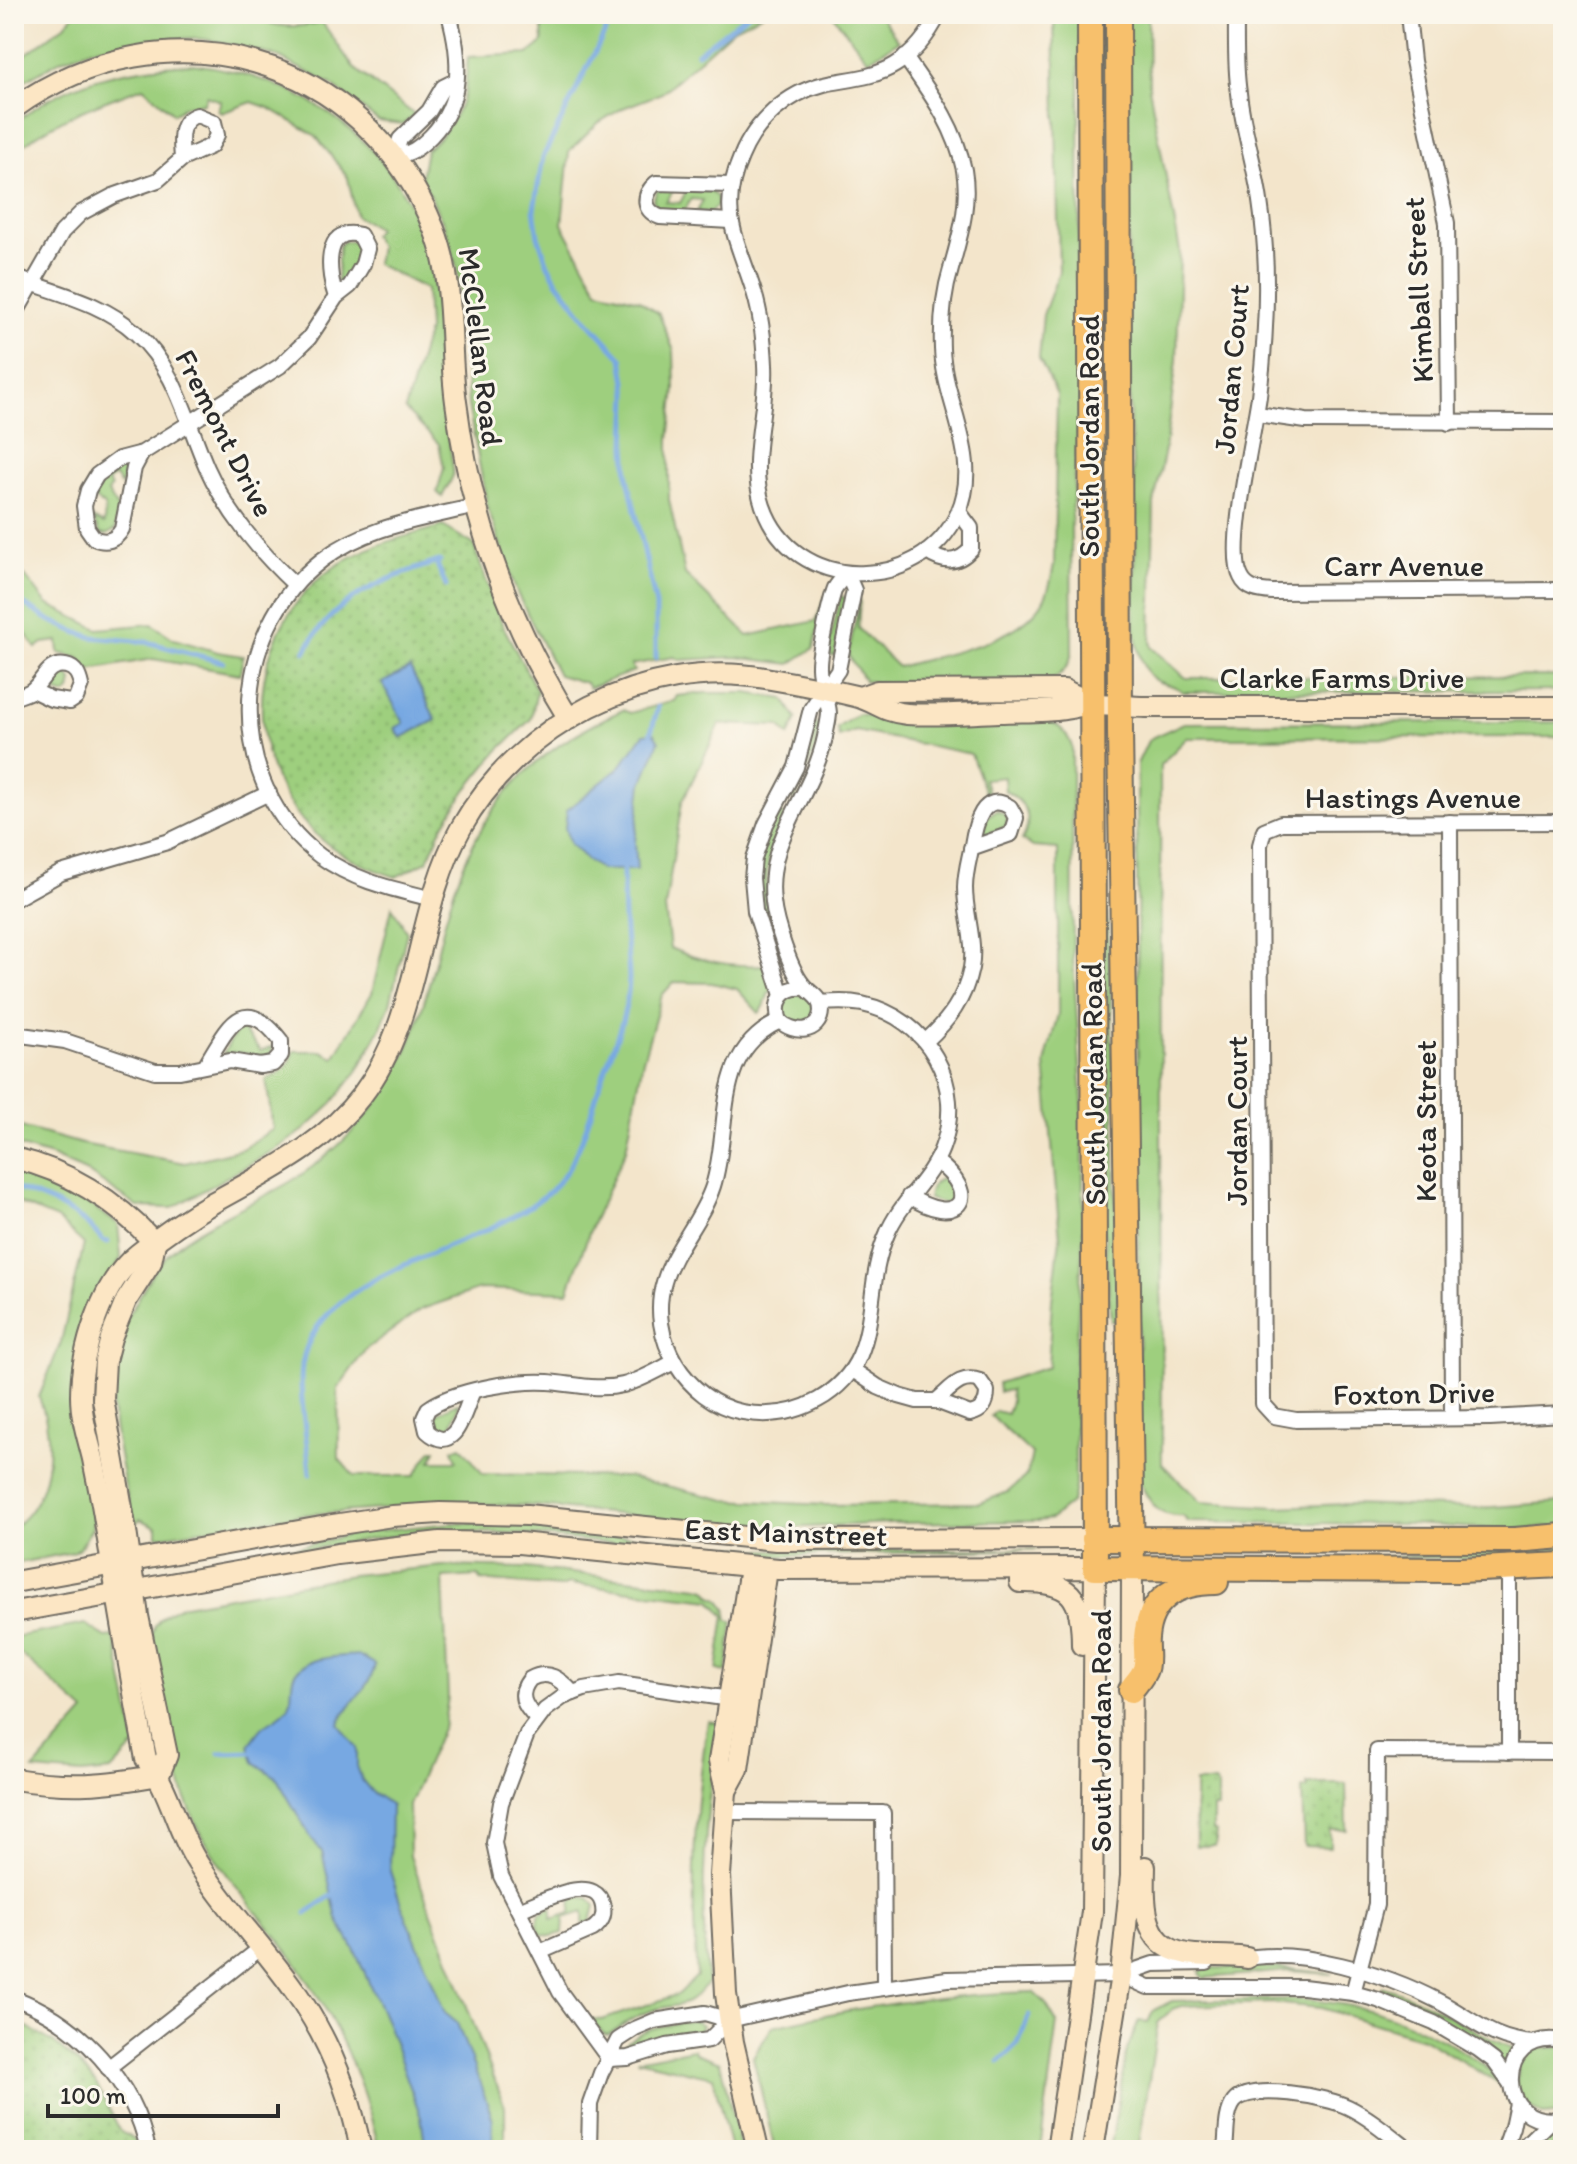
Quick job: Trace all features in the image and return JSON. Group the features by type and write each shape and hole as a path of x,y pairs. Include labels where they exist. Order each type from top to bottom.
{"main road":[{"name":"South Jordan Road","path":"1090,14 1095,1568"},
{"name":"South Jordan Road","path":"1118,14 1120,706 1132,1568"},
{"name":"East Mainstreet","path":"1094,1539 1515,1540 1563,1536"},
{"name":"East Mainstreet","path":"1095,1568 1509,1568 1563,1565"},
{"path":"1131,1690 1145,1669 1149,1620 1171,1593 1191,1583 1256,1582 1292,1569"}],"street":[{"path":"395,156 411,154 438,128 455,100 456,44 449,14"},
{"path":"905,57 946,117 958,145 966,184 963,228 950,271 942,319 944,370 967,456 965,488 959,512 944,535 927,552 894,570 847,574 820,566 797,553 780,537 763,509 756,475 765,402 763,344 754,291 730,221 731,185 748,141 767,117 813,88 885,70 905,57 923,39 939,14"},
{"name":"Jordan Court","path":"1236,14 1238,90 1260,201 1266,263 1266,340 1238,530 1237,564 1239,575 1246,585"},
{"name":"Kimball Street","path":"1408,14 1413,61 1447,223 1449,423"},
{"name":"McClellan Road","path":"14,108 58,80 108,61 147,53 209,53 267,67 310,85 359,120 395,156 428,215 443,258 458,423 476,506 495,570 540,670 569,719"},
{"path":"14,316 62,232 81,213 99,201 158,180 182,159"},
{"path":"730,221 660,217 650,212 646,202 648,190 656,183 731,185"},
{"name":"Fremont Drive","path":"14,277 96,307 137,334 156,355 171,379 207,468 230,510 254,544 295,585"},
{"path":"142,453 134,468 119,535 107,541 94,538 87,528 84,513 85,499 92,481 110,464 142,453 280,366 309,338 336,297"},
{"path":"1257,414 1306,421 1563,422"},
{"path":"433,899 366,881 331,863 302,838 269,793 252,744 250,685 263,636 281,603 295,585 329,555 355,540 386,528 476,506"},
{"path":"927,552 939,560 953,561 971,549 971,528 959,512"},
{"path":"805,988 791,962 776,918 772,886 774,857 813,776 825,737 829,713 818,666 836,587 847,574"},
{"name":"Carr Avenue","path":"1246,585 1258,591 1272,592 1563,590"},
{"name":"Clarke Farms Drive","path":"159,1775 167,1755 125,1593 121,1563 103,1512 83,1420 83,1364 93,1327 109,1291 131,1260 199,1211 306,1150 339,1122 361,1096 381,1065 399,1027 433,899 454,842 479,801 525,750 594,704 632,689 710,674 749,676 860,697 880,709 908,714 1063,709 1092,704 1563,707"},
{"path":"14,698 32,690"},
{"path":"782,995 753,901 754,858 766,824 796,767 811,709 823,690"},
{"path":"14,899 61,873 167,842 269,793"},
{"path":"779,802 796,811"},
{"name":"Keota Street","path":"1450,822 1452,1418"},
{"name":"Hastings Avenue","path":"1264,830 1281,823 1563,822"},
{"name":"Jordan Court","path":"1264,830 1260,845 1263,1404 1267,1412"},
{"path":"926,1041 954,1010 970,972 972,945 965,884 971,848"},
{"path":"758,923 776,918"},
{"path":"805,988 812,991 820,1003 820,1017 811,1027 798,1031 780,1021 777,1009 782,995 791,989 805,988"},
{"path":"780,1021 758,1034 742,1054 732,1074 726,1093 720,1161 713,1186 697,1222 664,1280 660,1315 674,1362 691,1384 714,1401 737,1411 762,1414 785,1413 814,1402 838,1387 853,1370 869,1331 872,1286 889,1229 936,1161 948,1130 946,1078 926,1041 893,1016 871,1007 851,1003 820,1003"},
{"path":"14,1034 80,1045 133,1066 155,1071 180,1071 206,1064 238,1061 260,1066 273,1064 281,1055 281,1041 263,1023 242,1017 232,1024 206,1064"},
{"path":"14,1158 41,1165 90,1188 123,1211 155,1243"},
{"path":"909,1196 925,1206 942,1210 955,1208 959,1203 962,1194 959,1184 936,1161"},
{"path":"472,1393 490,1387 533,1381 613,1387 633,1382 674,1362"},
{"path":"853,1370 878,1387 899,1396 917,1401 936,1401"},
{"name":"Foxton Drive","path":"1267,1412 1296,1420 1563,1414"},
{"name":"East Mainstreet","path":"14,1582 372,1519 466,1512 527,1515 776,1540 1094,1539"},
{"name":"East Mainstreet","path":"14,1612 337,1554 440,1542 519,1543 759,1568 1095,1568"},
{"path":"726,1791 719,1761 759,1568"},
{"path":"758,2150 729,2020 720,1902 723,1812 726,1791 738,1769 759,1568"},
{"name":"South Jordan Road","path":"1057,2150 1085,1975 1094,1883 1095,1568"},
{"name":"South Jordan Road","path":"1093,2150 1121,1975 1131,1876 1132,1568"},
{"path":"1509,1568 1509,1752"},
{"path":"899,1569 928,1583 1037,1581 1067,1589 1079,1608 1082,1690 1094,1713"},
{"path":"537,1719 523,1702 522,1691 530,1679 545,1674 552,1676 562,1681 573,1693"},
{"path":"609,2059 574,2014 497,1864 495,1830 501,1803 519,1751 537,1719 554,1703 573,1693 619,1683 730,1699"},
{"path":"1353,1993 1377,1897 1377,1751 1563,1752"},
{"path":"14,1779 63,1786 95,1786 159,1775 196,1862 303,2003 325,2043 348,2098 361,2150"},
{"path":"723,1812 883,1813 884,1986"},
{"path":"1131,1833 1145,1864 1145,1916 1155,1936 1185,1954 1301,1958 1359,1970 1419,1992 1497,2036 1533,2043 1552,2039 1563,2041"},
{"path":"519,1910 576,1890 593,1891 600,1897 604,1910 599,1924 540,1952"},
{"path":"108,2068 262,1947"},
{"path":"589,2150 590,2104 595,2086 618,2040 645,2024 705,2013 729,2020 884,1986 970,1978 1121,1975 1153,1964 1230,1962 1247,1958"},
{"path":"1121,1975 1148,1987 1283,1986 1353,1993 1405,2009 1487,2055 1501,2068 1517,2103 1532,2116 1557,2119"},
{"path":"14,1998 62,2024 108,2068 132,2103 148,2150"},
{"path":"609,2059 628,2058 667,2046 709,2040 729,2020"},
{"path":"1510,2083 1515,2060 1533,2043"},
{"path":"1225,2150 1231,2107 1239,2097 1252,2092 1338,2102 1362,2115 1409,2150"},
{"path":"1504,2150 1517,2103"},
{"path":"1520,2150 1557,2119"}],"green space":[{"path":"74,14 255,14 279,25 322,22 354,68 415,115 403,124 378,121 331,84 276,56 191,38 94,48 61,60 22,82 14,90 14,63 65,25"},
{"path":"541,14 763,14 734,28 662,93 623,108 598,123 569,152 562,224 598,290 639,300 659,314 674,351 669,500 685,574 748,636 816,621 825,596 814,648 790,664 736,657 680,660 674,657 631,665 634,671 589,688 586,683 558,675 517,593 488,509 468,405 457,268 443,222 421,177 426,150 443,134 459,108 465,92 468,57 528,54 543,42"},
{"path":"832,14 879,14 899,41 868,60"},
{"path":"1054,14 1079,14 1080,398 1071,529 1072,653 1060,675 1036,685 914,685 865,681 848,655 860,599 858,628 898,667 972,647 1008,632 1036,611 1050,583 1054,564 1057,395 1039,358 1043,315 1059,272"},
{"path":"1099,14 1108,14 1108,650 1099,391"},
{"path":"1127,14 1148,14 1149,87 1180,251 1177,360 1154,503 1151,647 1186,678 1563,676 1563,691 1183,692 1155,680 1147,672 1137,643 1134,607 1136,539 1130,421"},
{"path":"193,64 234,71 310,101 343,124 372,151 397,182 416,218 432,274 440,386 453,469 442,497 437,492 444,468 439,444 405,410 428,330 426,289 376,264 379,247 373,235 377,228 356,216 348,178 316,136 269,108 252,102 221,113 218,109 221,101 206,96 204,103 184,106 174,114 143,87 59,122 14,153 14,124 54,96 75,86 121,73"},
{"path":"674,189 666,202 680,203 687,190 710,191 717,197 717,206 710,212 697,212 703,200 691,199 684,212 657,208 653,200 657,191"},
{"path":"344,241 355,242 358,253 340,284 337,281 339,246"},
{"path":"121,466 125,470 121,485 114,476 108,482 111,487 108,493 118,509 115,530 106,535 100,534 93,519 104,524 105,505 92,498 102,478"},
{"path":"443,526 473,544 502,624 537,691 531,719 497,752 466,790 443,826 427,861 396,877 338,851 302,820 281,789 268,755 262,720 264,683 272,648 289,615 312,585 341,562 357,554"},
{"path":"25,576 47,604 98,629 152,624 174,639 243,656 240,674 153,659 89,670 79,658 59,653 58,641 43,643 36,648 14,618 14,581"},
{"path":"841,596 846,598 835,655 832,656 827,653"},
{"path":"57,673 68,674 72,681 70,691 65,695 44,688"},
{"path":"747,693 784,699 797,719 789,736 779,726 720,724 682,802 665,908 670,948 716,962 764,965 773,991 769,992 759,1013 737,989 712,983 674,982 662,995 643,1060 626,1150 593,1222 568,1292 480,1289 422,1309 366,1349 338,1388 339,1459 354,1476 414,1476 432,1450 436,1450 431,1461 457,1461 453,1449 461,1446 483,1474 628,1477 727,1500 826,1505 980,1503 1008,1492 1027,1475 1032,1454 991,1416 996,1411 1007,1414 1011,1401 1010,1390 999,1392 998,1383 1048,1367 1060,1239 1045,1063 1058,1014 1058,849 1033,847 1022,840 1027,825 1026,811 1018,800 1005,791 1004,777 984,779 988,792 985,793 971,754 856,731 839,737 837,728 858,714 1041,719 1061,728 1072,747 1073,958 1083,1114 1083,1237 1075,1362 1075,1487 1072,1502 1051,1519 1038,1521 768,1529 537,1506 466,1503 299,1515 157,1536 157,1527 140,1519 136,1523 132,1521 114,1425 111,1377 120,1330 154,1271 189,1237 293,1180 328,1155 377,1102 411,1041 454,890 468,855 484,823 527,771 555,748 623,710 630,713 674,701 677,696"},
{"path":"1563,722 1563,737 1187,738 1160,765 1162,1464 1201,1502 1276,1507 1347,1504 1479,1508 1563,1502 1563,1526 1511,1530 1410,1524 1188,1522 1183,1516 1160,1511 1139,1481 1137,764 1148,741 1184,723"},
{"path":"814,723 820,726 816,747 795,800 791,800 790,796 801,771"},
{"path":"997,810 1007,816 1007,826 982,836 986,817"},
{"path":"781,812 785,817 774,839 768,862 768,910 762,912 758,887 760,860 768,834"},
{"path":"1102,843 1112,1022 1118,1321 1111,1321 1103,1210"},
{"path":"392,907 407,932 390,1004 380,1029 358,1070 330,1106 278,1148 172,1208 138,1207 87,1172 51,1156 14,1145 14,1125 82,1144 185,1163 242,1149 273,1129 266,1079 284,1069 294,1051 322,1051 334,1058 372,993"},
{"path":"799,994 810,998 814,1009 810,1020 799,1024 788,1020 784,1009 788,998"},
{"path":"252,1025 244,1032 261,1051 273,1046 271,1054 263,1058 242,1053 223,1054 237,1030"},
{"path":"14,1172 74,1194 118,1224 121,1258 89,1315 86,1472 94,1518 92,1528 80,1548 73,1552 14,1564 14,1527 37,1500 47,1467 47,1431 39,1397 61,1342 84,1244 57,1219 14,1201"},
{"path":"944,1178 954,1188 952,1200 945,1204 929,1199 932,1186"},
{"path":"457,1403 459,1405 451,1426 446,1431 437,1430 433,1426 432,1416"},
{"path":"452,1523 524,1525 756,1550 1039,1549 749,1557 507,1533 446,1532 383,1537 174,1572 357,1533"},
{"path":"1563,1546 1563,1555 1519,1558 1382,1558"},
{"path":"443,1566 526,1568 699,1587 718,1598 726,1608 728,1620 733,1621 727,1672 717,1670 725,1616 711,1600 570,1584 560,1587 480,1580 479,1576 443,1578 448,1697 444,1724 409,1805 410,1856 505,2107 505,2150 379,2150 356,2073 334,2025 292,1957 219,1863 199,1829 180,1783 174,1759 152,1634 164,1615 185,1605 352,1575"},
{"path":"85,1624 106,1637 113,1636 116,1643 136,1745 111,1771 82,1774 33,1770 85,1712 21,1654 14,1655 14,1637"},
{"path":"708,1721 719,1723 705,1852 704,1916 708,1982 687,2002 647,2012 608,2035 604,2034 590,2019 602,2020 679,1994 697,1976 695,1848"},
{"path":"1195,1783 1215,1783 1218,1787 1218,1808 1213,1808 1213,1831 1217,1832 1215,1846 1196,1846"},
{"path":"1307,1784 1346,1784 1347,1830 1330,1830 1330,1847 1304,1846 1302,1789 1307,1789"},
{"path":"589,1898 595,1906 591,1921 583,1925 583,1912 564,1918 563,1933 551,1936 540,1934 537,1924 540,1913 552,1907 552,1919 571,1913 572,1899"},
{"path":"1273,1967 1332,1974 1290,1971 1204,1978 1200,1973 1203,1968"},
{"path":"1383,1987 1417,2000 1515,2049 1508,2066 1380,1994"},
{"path":"1033,1992 1046,2004 1057,2023 1040,2150 775,2150 753,2057 773,2026 902,2002"},
{"path":"1290,1999 1360,2008 1403,2021 1444,2040 1475,2060 1490,2071 1501,2085 1423,2038 1321,2008 1273,2003 1181,2006 1172,2009 1158,2023 1138,2150 1110,2150 1127,2050 1139,2021 1148,2022 1154,2010 1172,2001"},
{"path":"14,2020 53,2042 78,2063 95,2082 121,2132 135,2140 137,2150 14,2150"},
{"path":"695,2020 702,2025 697,2036 644,2045 627,2052 623,2048 646,2031"},
{"path":"1563,2047 1563,2113 1543,2115 1526,2105 1516,2086 1519,2064 1534,2048"},
{"path":"694,2049 695,2053 720,2062 741,2150 731,2150 713,2077 637,2060"},
{"path":"1563,2123 1563,2138 1547,2150 1527,2150 1553,2127"}],"water":[{"path":"410,668 436,720 401,738 395,728 404,723 382,683"},
{"path":"654,733 659,741 642,784 635,842 637,870 602,870 570,844 565,828 567,810 619,768 644,734"},
{"path":"358,1655 375,1664 373,1672 339,1724 357,1748 357,1766 362,1780 371,1791 391,1805 390,1871 445,2013 457,2023 484,2094 493,2120 492,2150 426,2150 421,2117 388,2026 354,1949 337,1919 322,1852 276,1777 254,1762 249,1745 262,1728 289,1706 294,1675 305,1664"}],"waterway":[{"path":"614,14 543,157 534,209 538,236 557,281 622,358 628,394 628,478 656,605 656,658"},
{"path":"697,53 748,14"},
{"path":"305,652 330,617 345,604 380,583 440,561"},
{"path":"436,562 446,586"},
{"path":"14,598 49,620 92,637 147,642 223,662"},
{"path":"649,739 658,707"},
{"path":"310,1474 301,1376 314,1331 338,1304 371,1282 523,1211 552,1189 571,1164 584,1134 626,1004 629,973 623,864"},
{"path":"14,1188 74,1214 103,1241 108,1242"},
{"path":"220,1753 255,1752"},
{"path":"307,1913 335,1893"},
{"path":"999,2062 1018,2044 1029,2015"}]}
